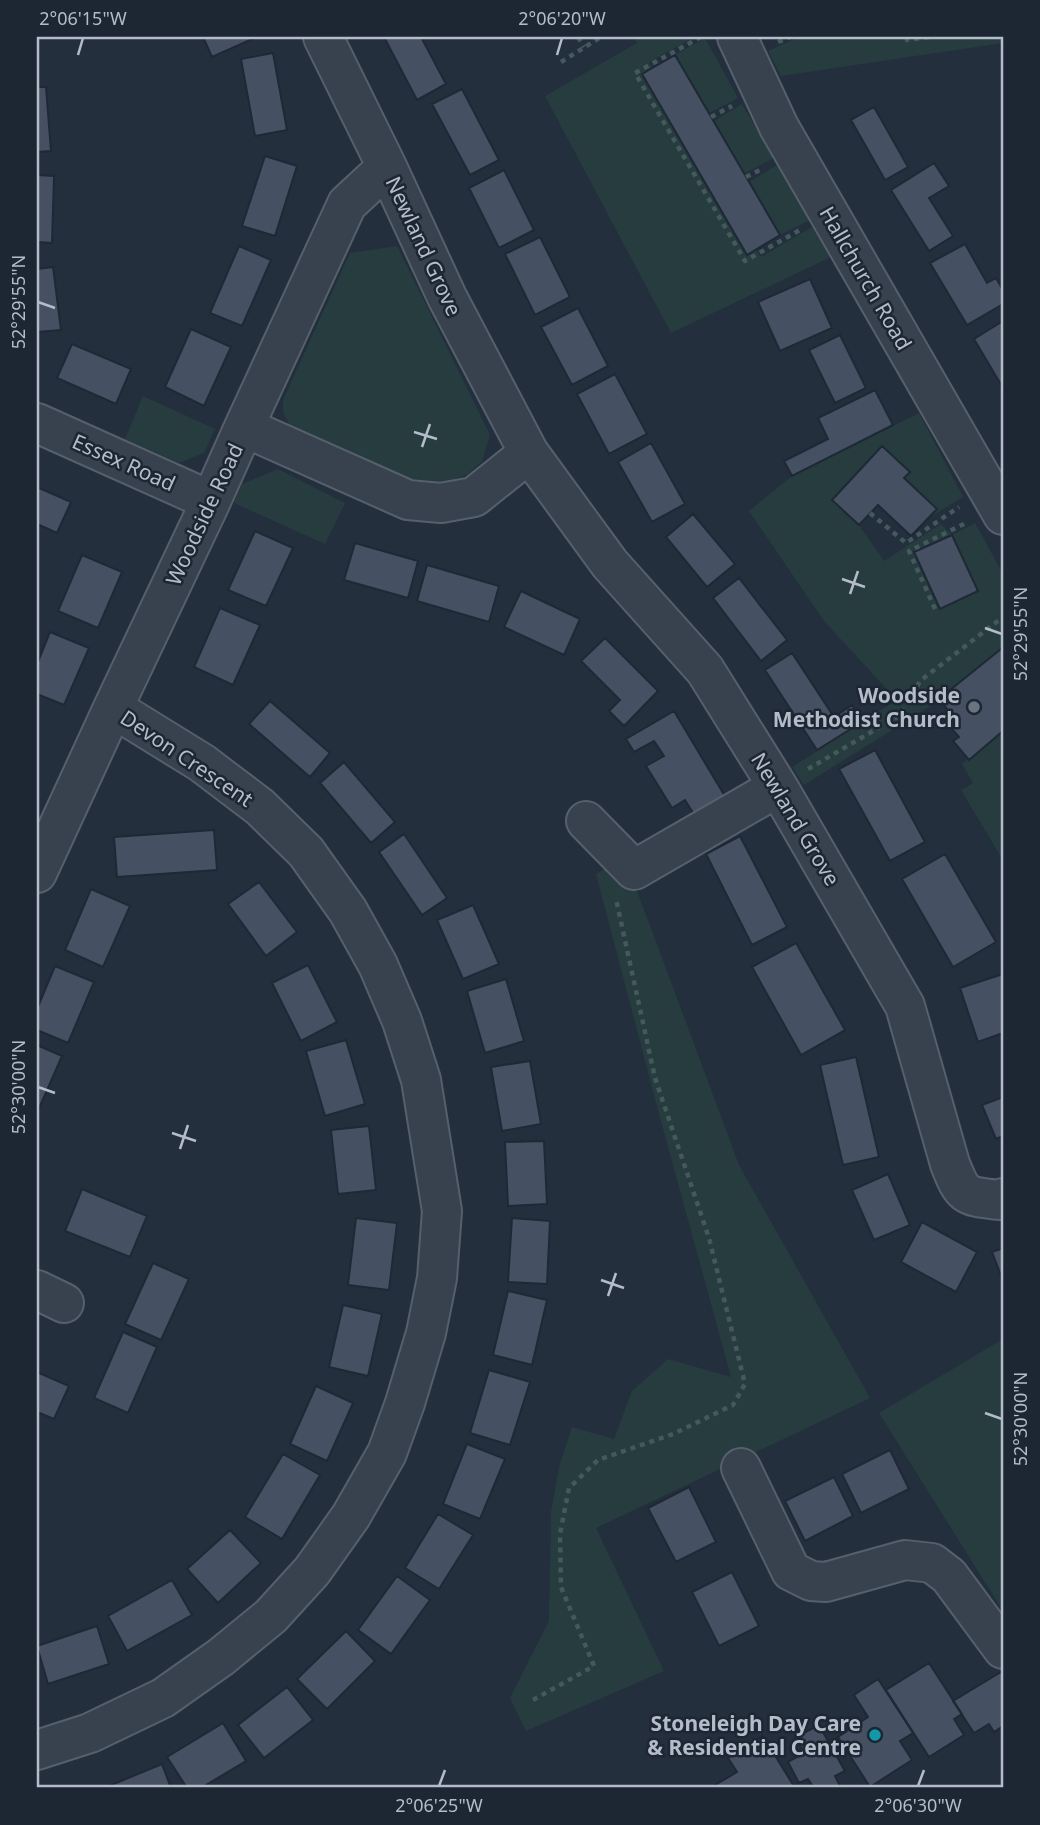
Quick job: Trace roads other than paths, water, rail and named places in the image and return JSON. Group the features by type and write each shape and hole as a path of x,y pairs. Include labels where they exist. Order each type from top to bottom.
{"street":[{"name":"Newland Grove","path":"323,37 447,297 528,453 610,564 705,670 778,787 905,1006 950,1164 958,1183 970,1196 999,1200 1003,1198"},
{"name":"Hallchurch Road","path":"737,37 779,127 996,503"},
{"name":"Woodside Road","path":"37,873 50,807 113,708 347,204 387,167"},
{"name":"Essex Road","path":"37,423 211,501"},
{"path":"244,427 408,500 441,503 474,497 528,453"},
{"name":"Devon Crescent","path":"37,1750 90,1733 163,1698 221,1657 271,1616 312,1571 351,1516 387,1453 405,1404 426,1333 437,1278 442,1211 421,1080 402,1021 378,965 348,911 306,852 260,807 202,763 113,708"},
{"path":"586,821 634,870 778,787"},
{"path":"741,1468 791,1571 811,1581 826,1582 905,1560 932,1563 948,1576 1003,1649"}],"place":[{"name":"Woodside Methodist Church","path":"974,707"},
{"name":"Stoneleigh Day Care & Residential Centre","path":"875,1735"}]}
